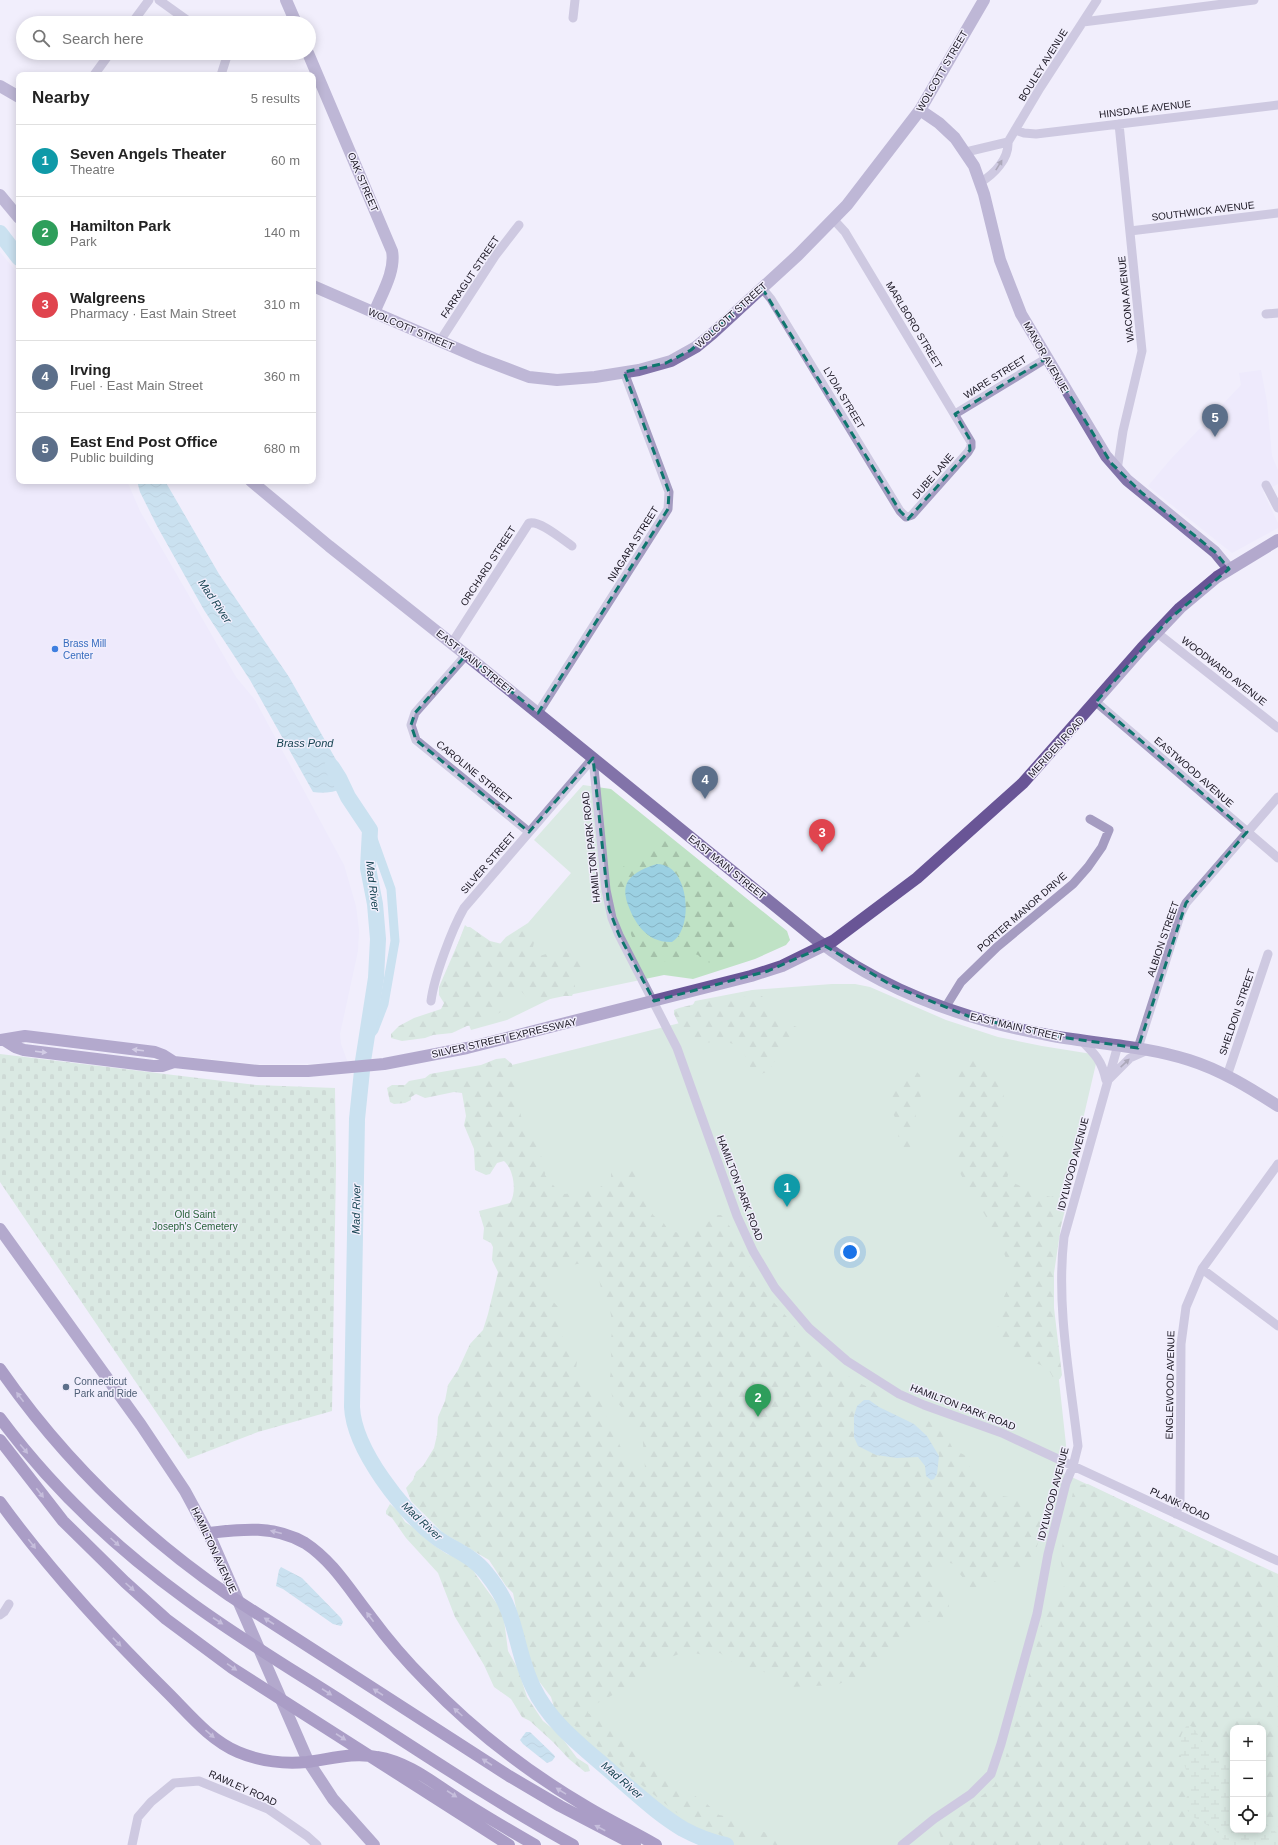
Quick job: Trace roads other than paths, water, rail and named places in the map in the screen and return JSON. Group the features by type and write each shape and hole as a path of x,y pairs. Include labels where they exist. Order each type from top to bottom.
{"highway":[{"path":"0,1368 42,1424 93,1481 138,1524 196,1572 230,1596 509,1776 560,1806 635,1845"},
{"path":"0,1418 44,1473 80,1510 130,1555 186,1600 494,1800 574,1845"},
{"path":"0,1440 63,1521 120,1578 166,1619 232,1668 510,1845"},
{"path":"0,1502 47,1562 112,1637 214,1738 236,1752 260,1759 286,1762 362,1755 385,1758 405,1765 419,1773 473,1808 535,1845"},
{"path":"208,1533 246,1529 265,1529 288,1535 311,1547 333,1568 409,1664 475,1727 512,1758 557,1789 656,1845"}],"main road":[{"path":"286,0 291,16"},
{"name":"WOLCOTT STREET","path":"316,287 514,373 538,379 571,379 624,372 666,363 691,350 713,333 834,220 866,183 920,110 984,0"},
{"name":"OAK STREET","path":"311,60 392,251 393,260 391,270 374,313"},
{"path":"0,86 16,95"},
{"name":"MANOR AVENUE","path":"920,110 948,131 966,152 974,166 981,182 997,249 1006,277 1025,322 1106,456 1117,470 1142,493 1215,552 1229,569"},
{"path":"0,194 16,213"},
{"name":"EAST MAIN STREET","path":"255,484 352,565 466,655 825,946 851,964 886,982 945,1008 1009,1027 1143,1049 1190,1060 1227,1076 1278,1106"},
{"name":"MERIDEN ROAD","path":"825,946 842,936 906,887 1006,799 1040,765 1156,632 1191,598 1229,569 1278,540"},
{"name":"SILVER STREET EXPRESSWAY","path":"2,1040 19,1049 153,1066 162,1066 174,1062 206,1067 275,1072 350,1068 384,1064 467,1048 669,997 768,971 825,946"},
{"name":"HAMILTON AVENUE","path":"0,1229 153,1442 185,1491 208,1533 290,1723 308,1761 333,1799 374,1845"}],"street":[{"path":"137,16 149,0"},
{"path":"159,0 181,16"},
{"path":"573,18 575,0"},
{"name":"BOULEY AVENUE","path":"981,182 995,171 1007,152 1008,142 1015,130 1097,0"},
{"path":"1083,22 1254,0"},
{"path":"96,72 105,60"},
{"path":"222,72 226,60"},
{"name":"HINSDALE AVENUE","path":"1015,130 1024,133 1036,134 1278,105"},
{"name":"WACONA AVENUE","path":"1117,470 1123,431 1142,351 1119,124"},
{"path":"966,152 1008,142"},
{"name":"SOUTHWICK AVENUE","path":"1130,231 1278,213"},
{"name":"MARLBORO STREET","path":"834,220 845,232 955,414 971,445"},
{"name":"FARRAGUT STREET","path":"440,341 495,256 519,225"},
{"name":"LYDIA STREET","path":"762,288 771,299 900,511 908,517"},
{"path":"1266,314 1278,313"},
{"name":"WARE STREET","path":"955,414 1046,358"},
{"name":"NIAGARA STREET","path":"538,713 668,509 669,492 624,372"},
{"name":"DUBE LANE","path":"908,517 920,508 968,452 971,445"},
{"path":"1266,486 1278,508"},
{"name":"ORCHARD STREET","path":"452,644 529,524 534,523 544,528 572,546"},
{"name":"WOODWARD AVENUE","path":"1156,632 1278,728"},
{"name":"CAROLINE STREET","path":"466,655 415,713 411,725 416,740 529,832"},
{"name":"EASTWOOD AVENUE","path":"1096,702 1278,858"},
{"name":"SILVER STREET","path":"431,1000 434,985 461,914 475,895 593,758"},
{"name":"HAMILTON PARK ROAD","path":"593,758 604,879 612,918 619,935 674,1040 740,1224 753,1251 775,1288 802,1320 826,1343 847,1361 877,1381 912,1400 990,1428 1073,1466"},
{"name":"ALBION STREET","path":"1143,1049 1181,913 1186,903 1278,797"},
{"name":"PORTER MANOR DRIVE","path":"945,1008 961,982 997,947 1073,884 1088,868 1102,847 1109,830 1090,819"},
{"name":"SHELDON STREET","path":"1227,1076 1268,954"},
{"path":"1081,1040 1097,1056 1104,1069 1107,1082"},
{"name":"IDYLWOOD AVENUE","path":"902,1845 934,1819 970,1794 991,1774 1038,1614 1048,1554 1066,1482 1073,1466 1078,1446 1061,1295 1060,1266 1064,1237 1118,1045"},
{"name":"IDYLWOOD AVENUE","path":"1107,1082 1130,1058 1143,1049"},
{"name":"ENGLEWOOD AVENUE","path":"1176,1514 1180,1503 1182,1326 1186,1307 1202,1269 1278,1164"},
{"path":"1202,1269 1278,1326"},
{"name":"PLANK ROAD","path":"1073,1466 1278,1561"},
{"path":"0,1615 9,1604"},
{"name":"RAWLEY ROAD","path":"132,1845 138,1817 151,1802 174,1783 199,1781 268,1809 307,1836 317,1845"}],"water":[{"name":"Brass Pond","path":"138,484 167,484 219,574 289,677 343,772 345,779 341,788 336,791 325,793 313,792 250,680 204,610 157,526 140,492"},
{"path":"657,864 668,867 676,874 682,885 685,898 686,912 684,924 679,935 672,942 655,939 643,930 633,917 625,892 628,881 634,875 641,870"},
{"path":"864,1400 869,1400 879,1407 914,1424 927,1436 939,1456 937,1474 934,1479 931,1480 926,1476 925,1466 918,1457 897,1458 876,1455 858,1446 854,1437 854,1416 857,1406"},
{"path":"281,1567 302,1578 341,1618 343,1622 341,1626 333,1624 283,1589 276,1586"},
{"path":"526,1732 530,1732 554,1755 555,1757 552,1761 547,1763 523,1744 520,1740"}],"waterway":[{"name":"Mad River","path":"0,233 16,254"},
{"name":"Mad River","path":"332,767 348,797 370,830 368,868 375,904 378,939 376,978 363,1061 357,1119 352,1407 355,1424 361,1442 382,1479 410,1513 437,1538 475,1562 493,1582 502,1596 509,1612 525,1669 533,1687 540,1700 559,1725 641,1798 666,1818 693,1834 726,1845"},
{"path":"366,1040 374,1030 384,1004 395,941 391,889 371,833"}],"place":[{"name":"East End Post Office","path":"1215,437"},
{"name":"Brass Mill Center","path":"55,649"},
{"name":"Irving","path":"705,799"},
{"name":"Walgreens","path":"822,852"},
{"name":"Seven Angels Theater","path":"787,1207"},
{"name":"Connecticut Park and Ride","path":"66,1387"},
{"name":"Hamilton Park","path":"758,1417"}],"park label":[{"name":"Old Saint Joseph's Cemetery","path":"195,1220"}]}
